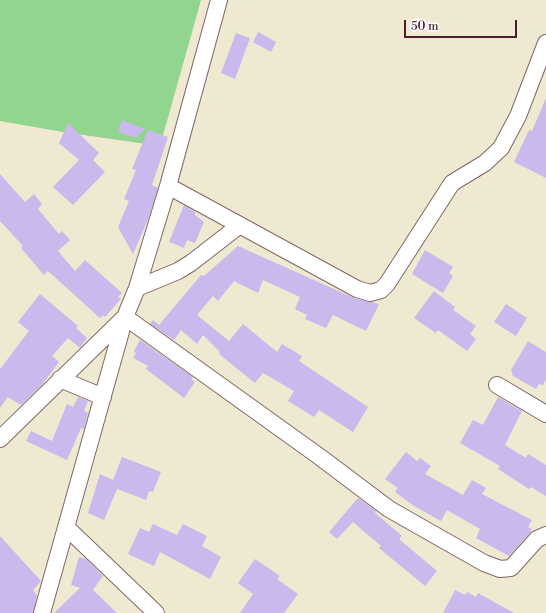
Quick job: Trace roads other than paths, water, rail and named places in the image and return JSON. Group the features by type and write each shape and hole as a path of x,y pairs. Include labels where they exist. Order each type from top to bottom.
{"street":[{"path":"42,613 125,317 137,288 168,186 219,0"},
{"path":"168,186 357,289 370,292 381,290 387,284 452,183 486,163 501,148 518,116 546,43"},
{"path":"137,288 178,271 191,263 240,225"},
{"path":"0,439 125,317"},
{"path":"125,317 320,457 389,509 484,563 500,569 511,568 537,539 546,535"},
{"path":"60,379 103,398"},
{"path":"497,385 546,414"},
{"path":"66,527 156,613"}]}
